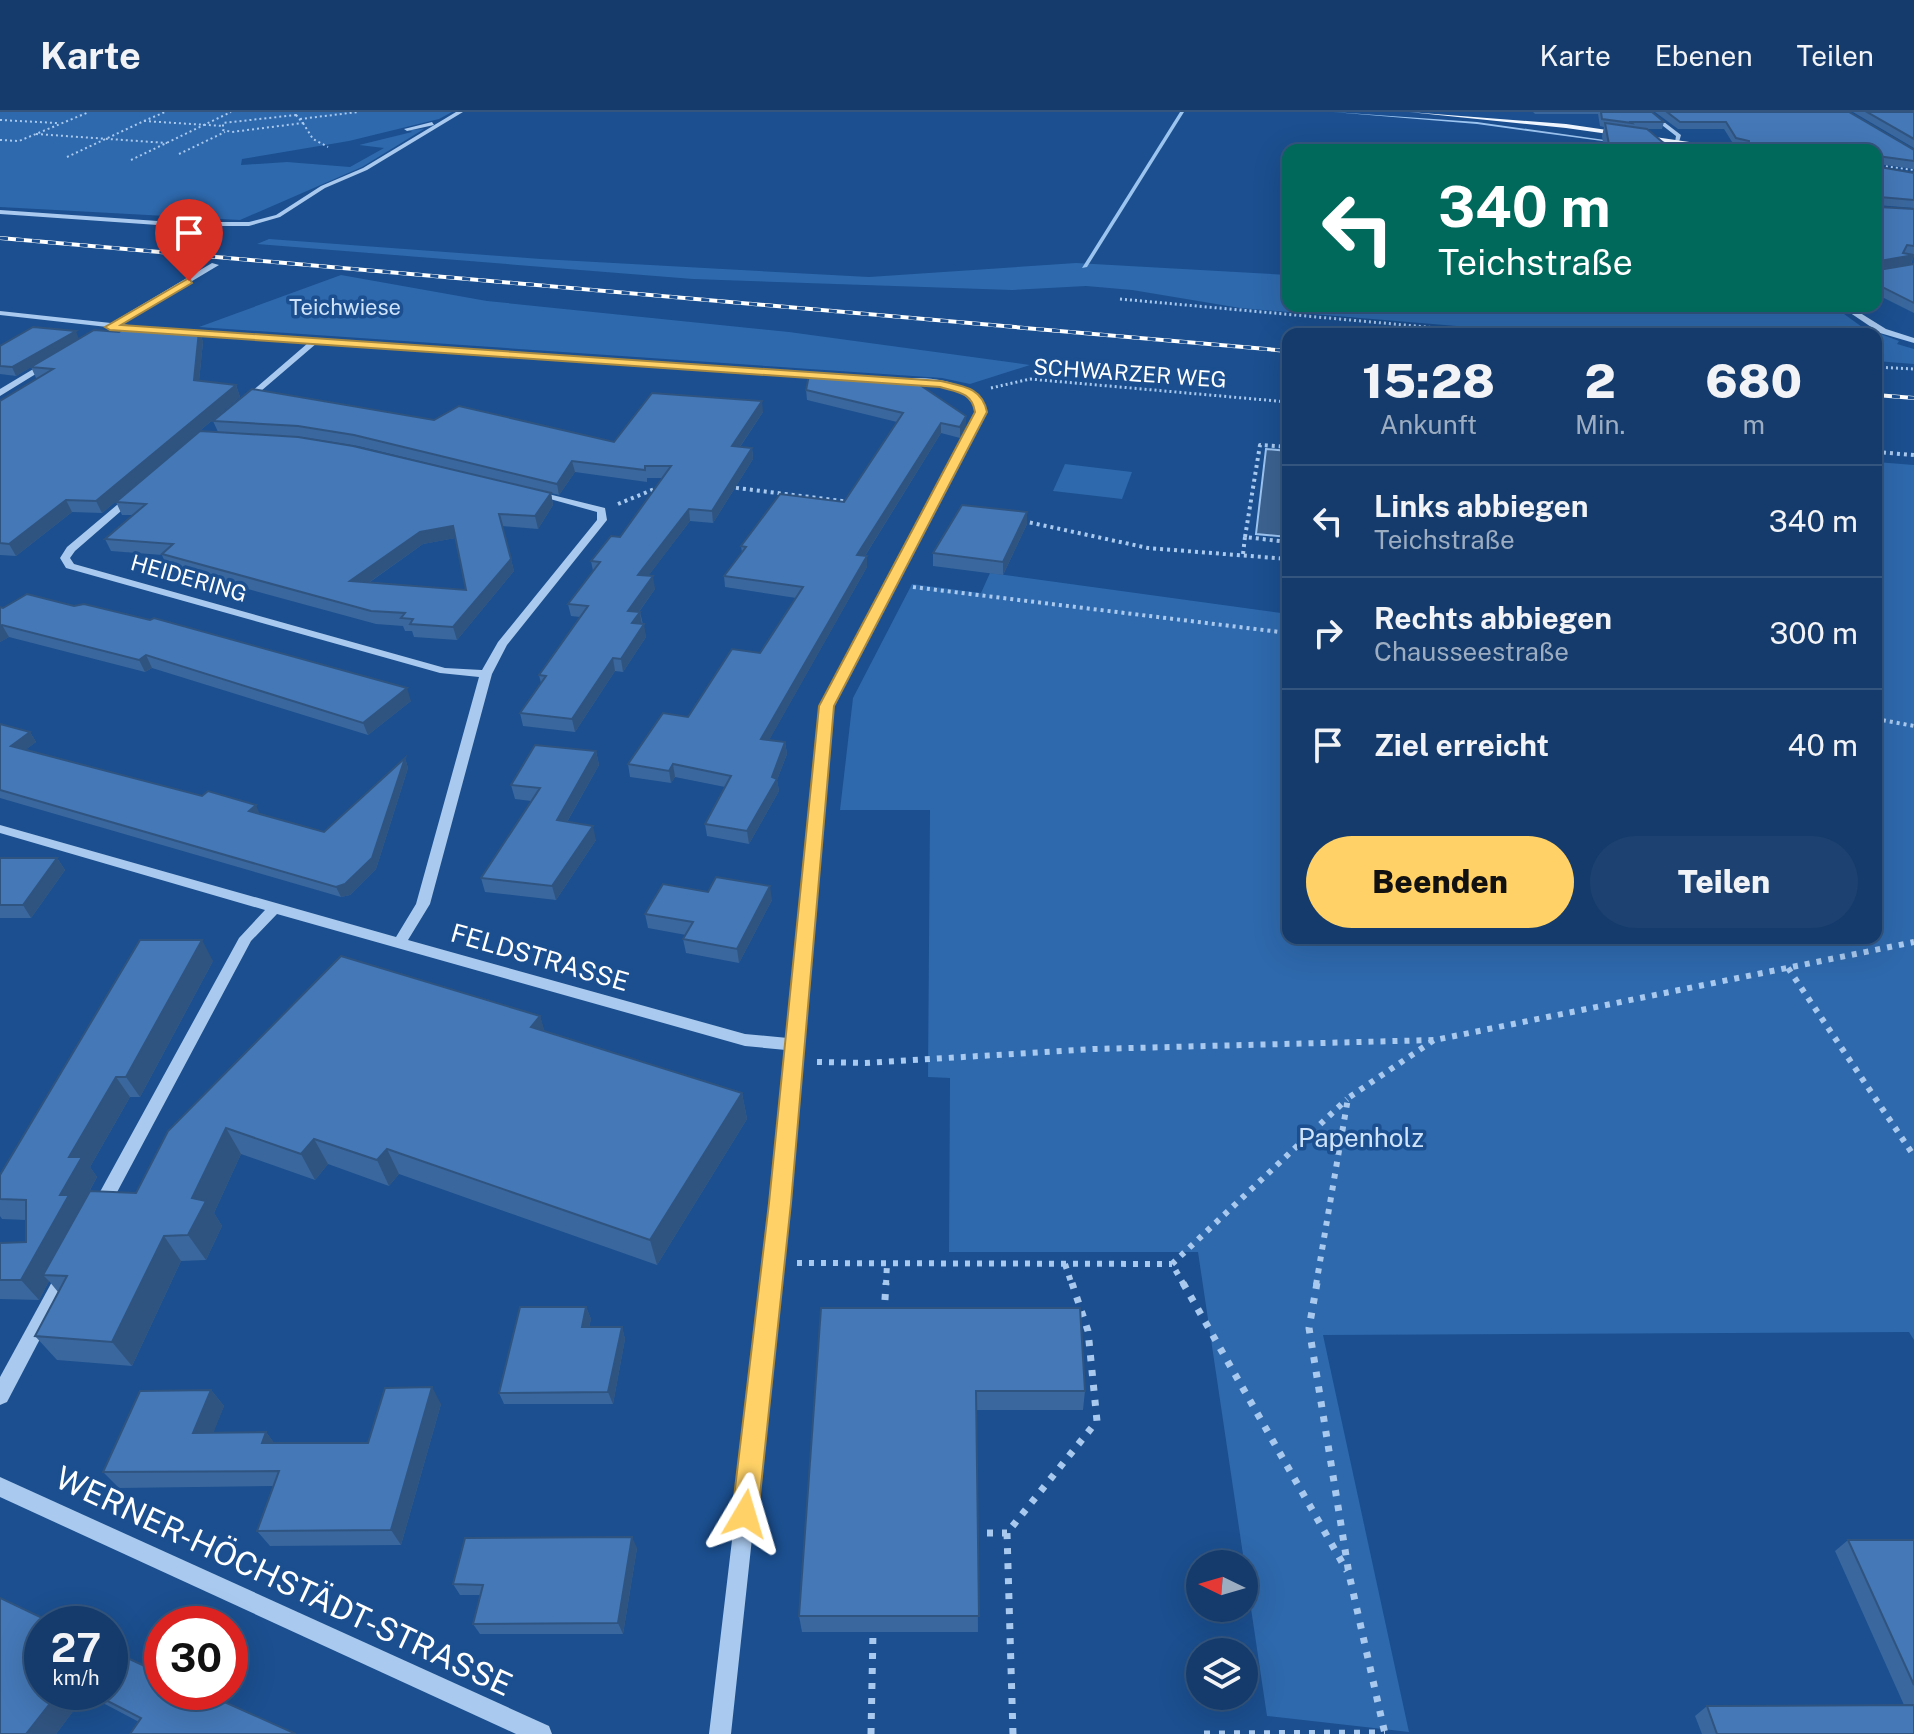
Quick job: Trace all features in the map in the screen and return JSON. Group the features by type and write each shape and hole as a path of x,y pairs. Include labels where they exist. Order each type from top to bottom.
{"main road":[{"path":"1413,112 1696,144"}],"street":[{"path":"0,212 172,224 249,224 278,216 323,187 365,169 460,112"},
{"path":"1648,112 1679,136 1677,141"},
{"path":"407,129 440,124"},
{"path":"98,335 215,265"},
{"path":"1853,312 1878,328"},
{"path":"0,313 158,330"},
{"path":"1882,330 1914,341"},
{"path":"173,331 863,379"},
{"path":"238,408 316,340"},
{"path":"0,393 61,356"},
{"path":"720,1734 774,1263 826,706 981,412 979,400 971,392 941,384 894,381"},
{"name":"HEIDERING","path":"144,488 71,549 65,558 70,566 444,671 486,674"},
{"path":"400,942 423,904 486,674 502,644 602,520 602,510 527,490"},
{"name":"FELDSTRASSE","path":"0,829 273,910 400,942 794,1054"},
{"path":"94,1220 246,938 273,910"},
{"path":"0,1396 72,1261"},
{"name":"WERNER-HÖCHSTÄDT-STRASSE","path":"0,1487 541,1734"}],"path":[{"path":"0,140 19,141 89,112"},
{"path":"67,157 165,112"},
{"path":"131,160 231,112"},
{"path":"285,116 289,112"},
{"path":"300,119 358,112"},
{"path":"223,126 223,123 296,115 313,139 328,147"},
{"path":"0,120 62,123"},
{"path":"144,121 223,126"},
{"path":"179,154 226,131 303,123"},
{"path":"223,126 226,131"},
{"path":"36,134 167,143"},
{"path":"1882,167 1914,170"},
{"path":"1120,299 1437,328"},
{"path":"1882,367 1914,369"},
{"name":"SCHWARZER WEG","path":"971,392 1030,379 1282,401"},
{"path":"1243,554 1260,445 1282,447"},
{"path":"1882,452 1914,455"},
{"path":"602,510 665,485"},
{"path":"725,486 851,502"},
{"path":"1015,519 1148,548 1282,558"},
{"path":"1245,537 1282,541"},
{"path":"893,584 1282,632"},
{"path":"1882,720 1914,726"},
{"path":"794,1054 865,1063 1094,1049 1435,1040 1914,942"},
{"path":"1788,967 1914,1156"},
{"path":"774,1263 1172,1264 1348,1098 1435,1040"},
{"path":"1204,1734 1385,1734 1349,1574 1309,1328 1348,1098"},
{"path":"884,1328 887,1263"},
{"path":"1013,1734 1007,1533 1097,1421 1088,1331 1065,1264"},
{"path":"1172,1264 1349,1574"},
{"path":"960,1533 1007,1533"},
{"path":"871,1734 873,1632"}],"green space":[{"path":"0,112 452,112 439,119 349,141 242,159 241,165 287,162 350,167 384,148 359,145 412,132 409,130 424,129 362,167 240,220 0,207"},
{"path":"269,239 541,259 869,277 1076,263 1282,275 1282,312 1086,286 1012,290 693,279 257,244"},
{"name":"Teichwiese","path":"341,275 487,301 789,332 1030,365 970,384 942,378 199,327"},
{"path":"1288,312 1841,312 1865,328 1480,328"},
{"path":"1882,335 1899,341 1897,344 1914,349 1914,364 1882,361"},
{"name":"Papenholz","path":"1882,462 1914,465 1914,1340 1909,1332 1323,1335 1409,1732 1267,1716 1258,1638 1255,1638 1253,1622 1258,1622 1258,1550 1242,1550 1198,1252 949,1252 950,1078 928,1077 930,810 840,810 853,698 912,584 981,593 990,573 1282,613 1282,944 1882,944"},
{"path":"1065,464 1132,472 1122,499 1053,491"}],"shaded area":[{"path":"1266,449 1282,450 1282,536 1256,534"}],"building":[{"path":"1601,112 1652,112 1664,122 1632,123 1602,119"},
{"path":"1667,112 1849,112 1914,150 1914,161 1882,157 1882,144 1749,144 1749,141 1736,138 1726,122 1680,122"},
{"path":"1867,112 1914,112 1914,139"},
{"path":"1605,123 1647,129 1665,144 1609,144"},
{"path":"1882,168 1914,173 1914,200 1882,197"},
{"path":"1882,207 1914,209 1914,246 1907,245 1903,253 1914,255 1882,260"},
{"path":"1914,264 1914,303 1882,287 1882,269"},
{"path":"128,326 199,331 194,380 236,385 96,501 66,500 9,544 0,543 0,401 53,369 31,367 94,330 119,332"},
{"path":"33,327 76,331 12,367 0,366 0,346"},
{"path":"809,375 914,381 966,416 960,427 941,423 857,555 867,556 761,739 785,742 772,777 777,779 747,831 705,824 731,776 673,764 669,771 628,764 663,713 688,717 732,649 760,653 803,587 724,576 746,547 741,546 780,494 844,502 903,413 806,390"},
{"path":"252,389 434,420 459,406 614,442 652,393 762,401 732,446 752,448 712,511 689,509 638,575 653,576 628,611 640,612 632,623 644,624 621,659 613,658 572,719 520,713 546,676 539,675 588,606 568,604 600,562 591,561 611,536 620,537 671,466 645,466 645,470 572,461 557,484 354,435 298,426 213,421"},
{"path":"200,431 298,437 353,446 551,493 535,516 499,514 511,559 453,627 410,624 413,619 401,618 405,613 371,611 162,554 173,544 105,539 146,504 116,502","holes":["453,526 466,590 350,581 420,532"]},
{"path":"962,505 1027,512 1003,562 933,553"},
{"path":"27,594 74,606 84,604 150,620 154,618 407,688 363,723 146,655 139,660 0,626 0,607"},
{"path":"0,724 30,732 11,746 202,796 208,791 256,805 249,811 324,832 405,758 372,858 345,884 336,887 0,790"},
{"path":"535,745 596,751 557,820 593,826 552,886 481,878 540,788 511,785"},
{"path":"0,858 57,858 23,905 0,905"},
{"path":"716,877 770,886 737,949 683,939 693,922 645,914 663,884 708,892"},
{"path":"140,940 202,940 126,1077 116,1077 69,1157 82,1157 60,1195 69,1195 21,1280 0,1280 0,1243 26,1242 26,1200 0,1199 0,1175"},
{"path":"341,956 540,1016 531,1027 742,1093 650,1240 387,1149 377,1160 314,1139 301,1154 226,1128 192,1198 206,1201 188,1235 164,1236 112,1342 35,1336 67,1276 43,1275 90,1191 136,1193 168,1131"},
{"path":"520,1307 586,1307 582,1327 622,1327 608,1392 499,1393"},
{"path":"821,1308 1080,1308 1085,1391 976,1391 979,1616 799,1616"},
{"path":"432,1387 391,1530 257,1531 279,1471 103,1472 140,1391 211,1390 193,1433 266,1432 262,1443 368,1443 385,1388"},
{"path":"632,1537 618,1623 473,1624 483,1585 453,1584 465,1538"},
{"path":"1848,1540 1914,1540 1914,1685"},
{"path":"0,1598 24,1609 24,1710 45,1710 26,1734 0,1734"},
{"path":"128,1658 144,1666 144,1710 242,1710 296,1734 130,1734 141,1718 125,1710 128,1710"},
{"path":"1914,1705 1914,1734 1717,1734 1707,1706"}],"waterway":[{"path":"1084,267 1182,112"},
{"path":"1335,112 1477,123 1617,142"}],"railway":[{"path":"0,238 1282,350"},
{"path":"1882,395 1914,398"}],"route":[{"path":"189,281 110,327 941,384 971,392 979,400 981,412 826,706 780,1203 745,1514"}]}
